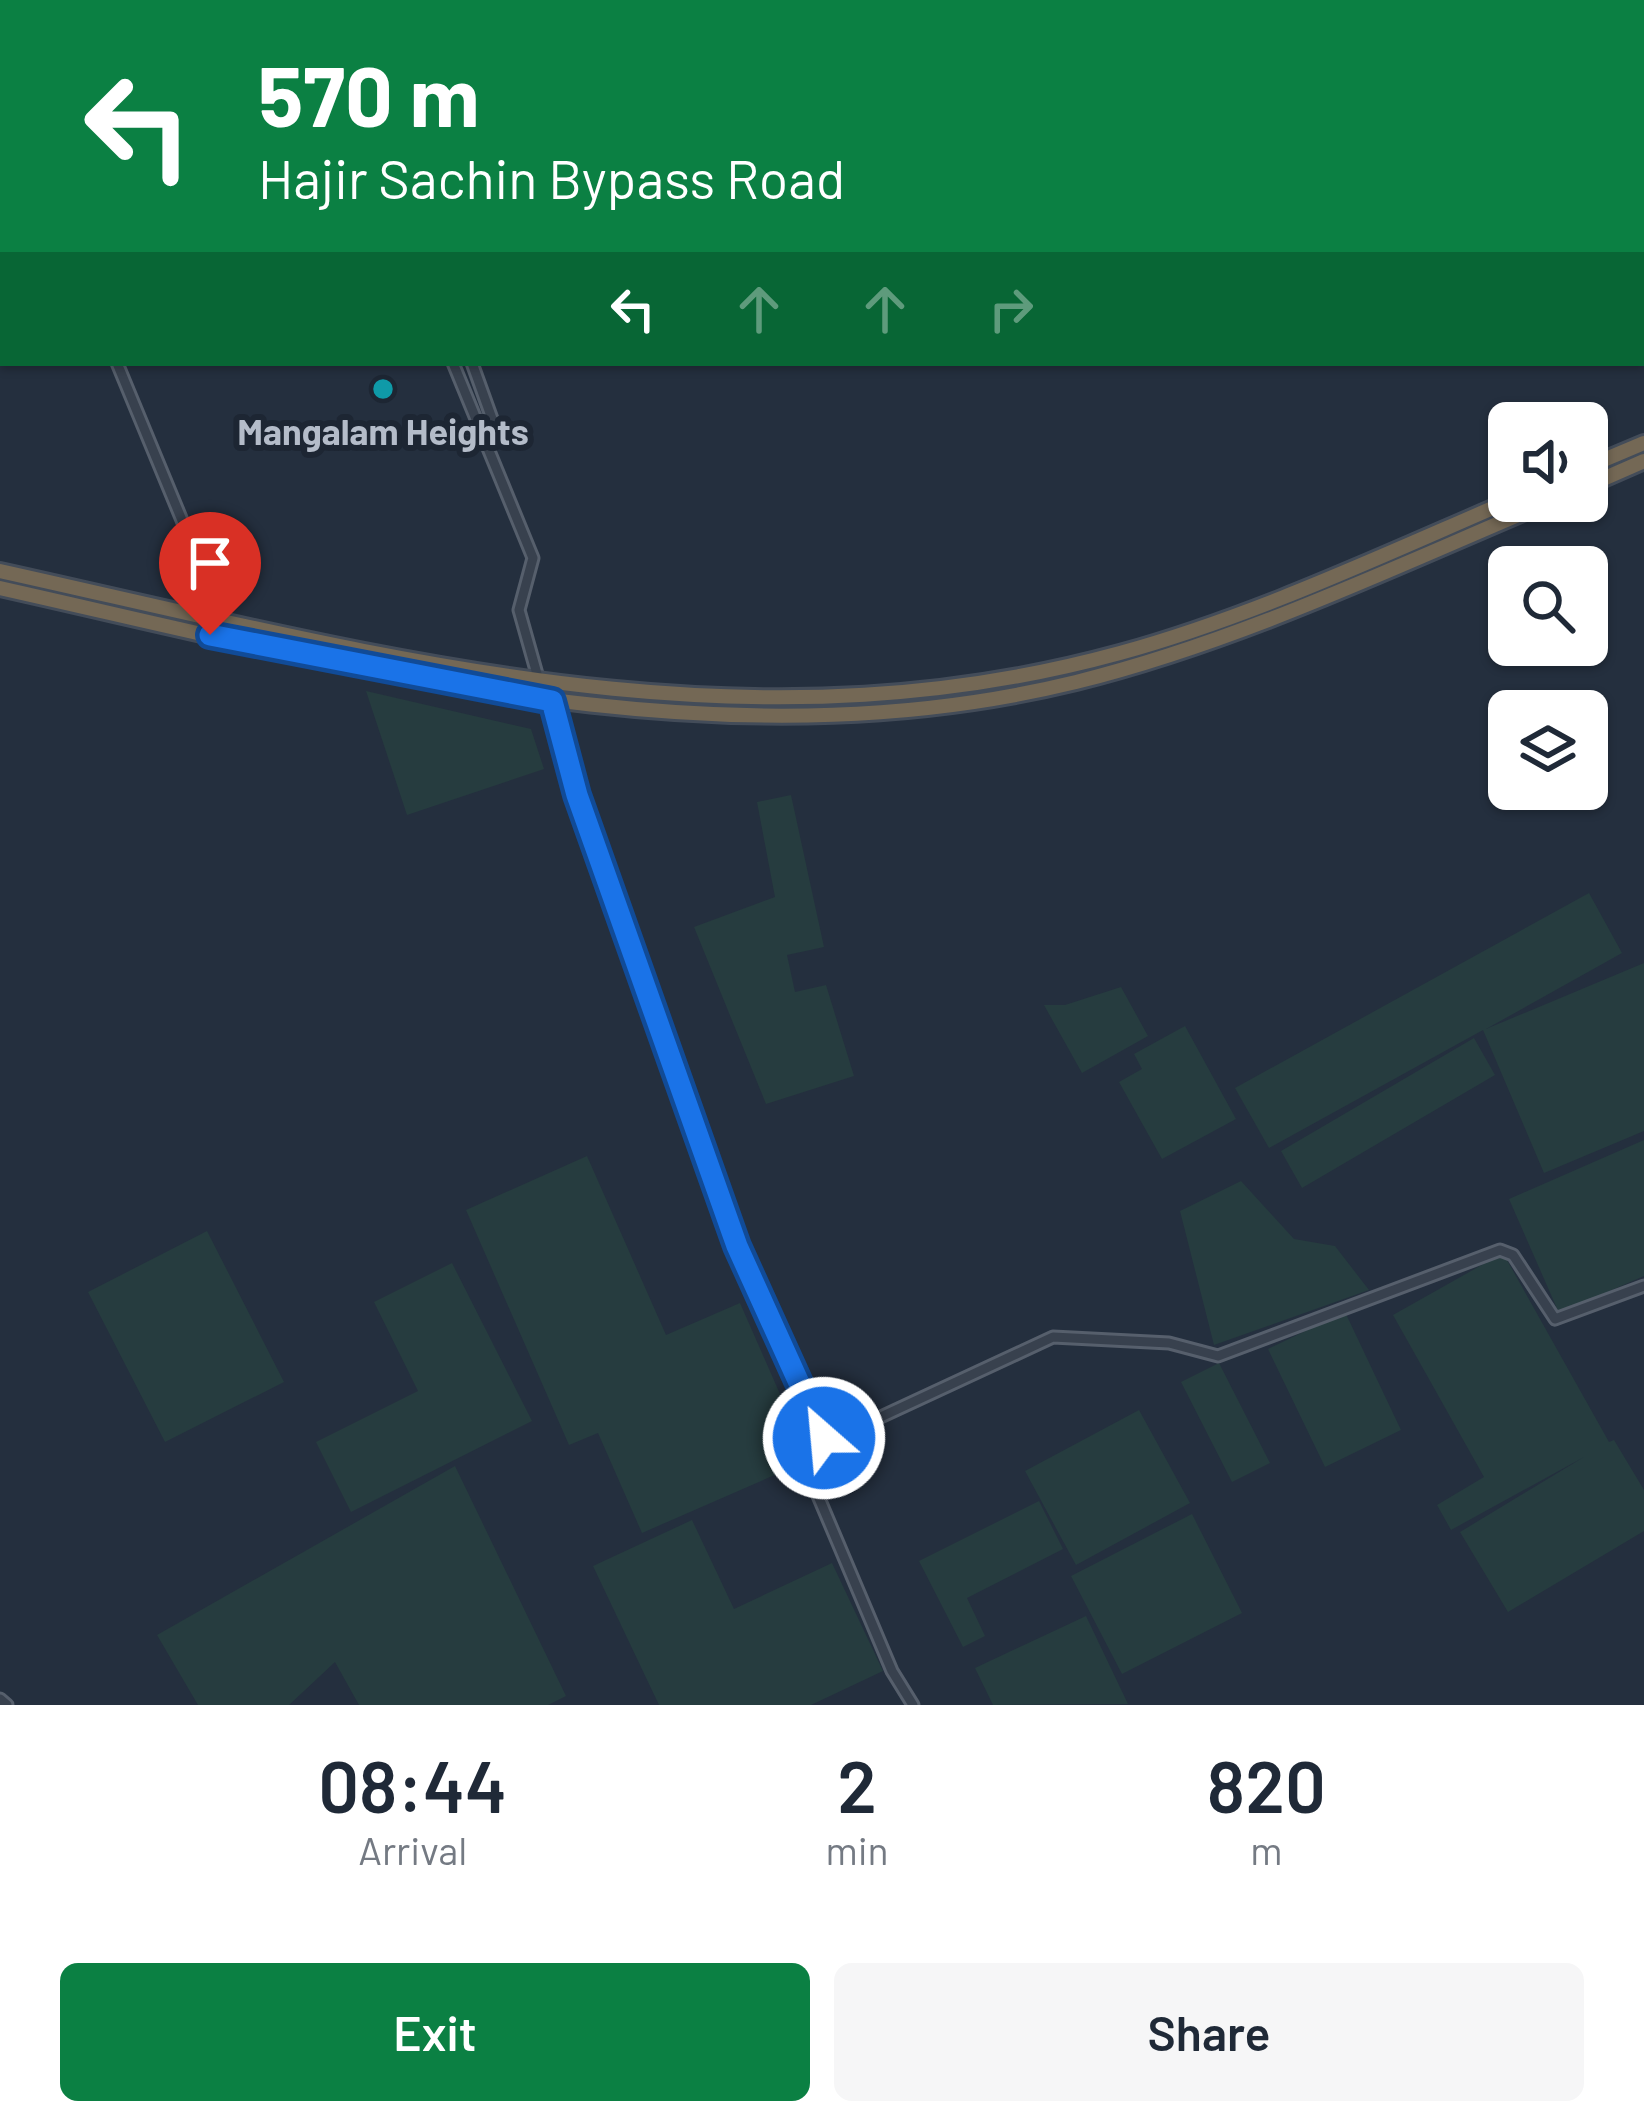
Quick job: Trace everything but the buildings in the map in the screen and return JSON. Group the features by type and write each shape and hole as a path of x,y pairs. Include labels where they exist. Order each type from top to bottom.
{"highway":[{"path":"1608,458 1644,443"},
{"path":"1608,476 1644,461"},
{"path":"0,571 539,681 637,695 738,701 867,697 1011,678 1213,625 1488,510"},
{"path":"0,589 552,701 694,717 790,718 1005,697 1218,642 1501,522"}],"street":[{"path":"118,366 186,530 205,616"},
{"path":"454,366 533,558 519,610 539,681"},
{"path":"473,366 495,427"},
{"path":"552,701 577,795 737,1246 780,1349 829,1441"},
{"path":"913,1705 892,1671 816,1491 812,1473 829,1441 928,1390 1053,1337 1169,1343 1218,1356 1500,1250 1513,1255 1555,1319 1644,1286"},
{"path":"0,1699 8,1705"}],"green space":[{"path":"366,691 531,729 544,769 407,815"},
{"path":"791,795 824,947 787,955 795,992 826,985 854,1076 766,1104 694,927 775,897 757,802"},
{"path":"1589,893 1622,953 1486,1029 1644,963 1644,1131 1544,1173 1483,1030 1269,1148 1235,1088"},
{"path":"1121,987 1148,1036 1082,1073 1044,1005 1065,1005"},
{"path":"1185,1026 1236,1119 1162,1159 1119,1082 1142,1069 1134,1054"},
{"path":"1474,1038 1495,1075 1302,1188 1281,1151"},
{"path":"1644,1140 1644,1276 1559,1313 1509,1199"},
{"path":"587,1156 666,1335 740,1303 809,1460 642,1533 598,1433 569,1445 466,1210"},
{"path":"1241,1181 1294,1239 1335,1246 1369,1290 1214,1345 1180,1211"},
{"path":"207,1231 284,1382 165,1442 88,1292"},
{"path":"1503,1253 1609,1442 1614,1440 1644,1490 1644,1531 1508,1612 1460,1532 1584,1457 1451,1530 1437,1505 1484,1477 1393,1315"},
{"path":"452,1263 532,1421 351,1512 316,1442 418,1391 374,1302"},
{"path":"1345,1312 1401,1430 1325,1467 1268,1349"},
{"path":"1219,1363 1270,1463 1232,1482 1181,1382"},
{"path":"1139,1410 1190,1503 1076,1565 1025,1471"},
{"path":"455,1466 566,1696 548,1705 359,1705 335,1662 289,1705 198,1705 157,1635"},
{"path":"1039,1501 1063,1549 967,1598 985,1636 963,1647 919,1561"},
{"path":"1192,1514 1242,1613 1122,1674 1071,1576"},
{"path":"692,1520 734,1609 832,1563 883,1671 811,1705 659,1705 593,1566"},
{"path":"1086,1616 1128,1704 993,1705 975,1668"}],"place":[{"name":"Mangalam Heights","path":"383,389"}],"route":[{"path":"210,635 552,701 577,795 737,1246 768,1324 824,1438"}]}
